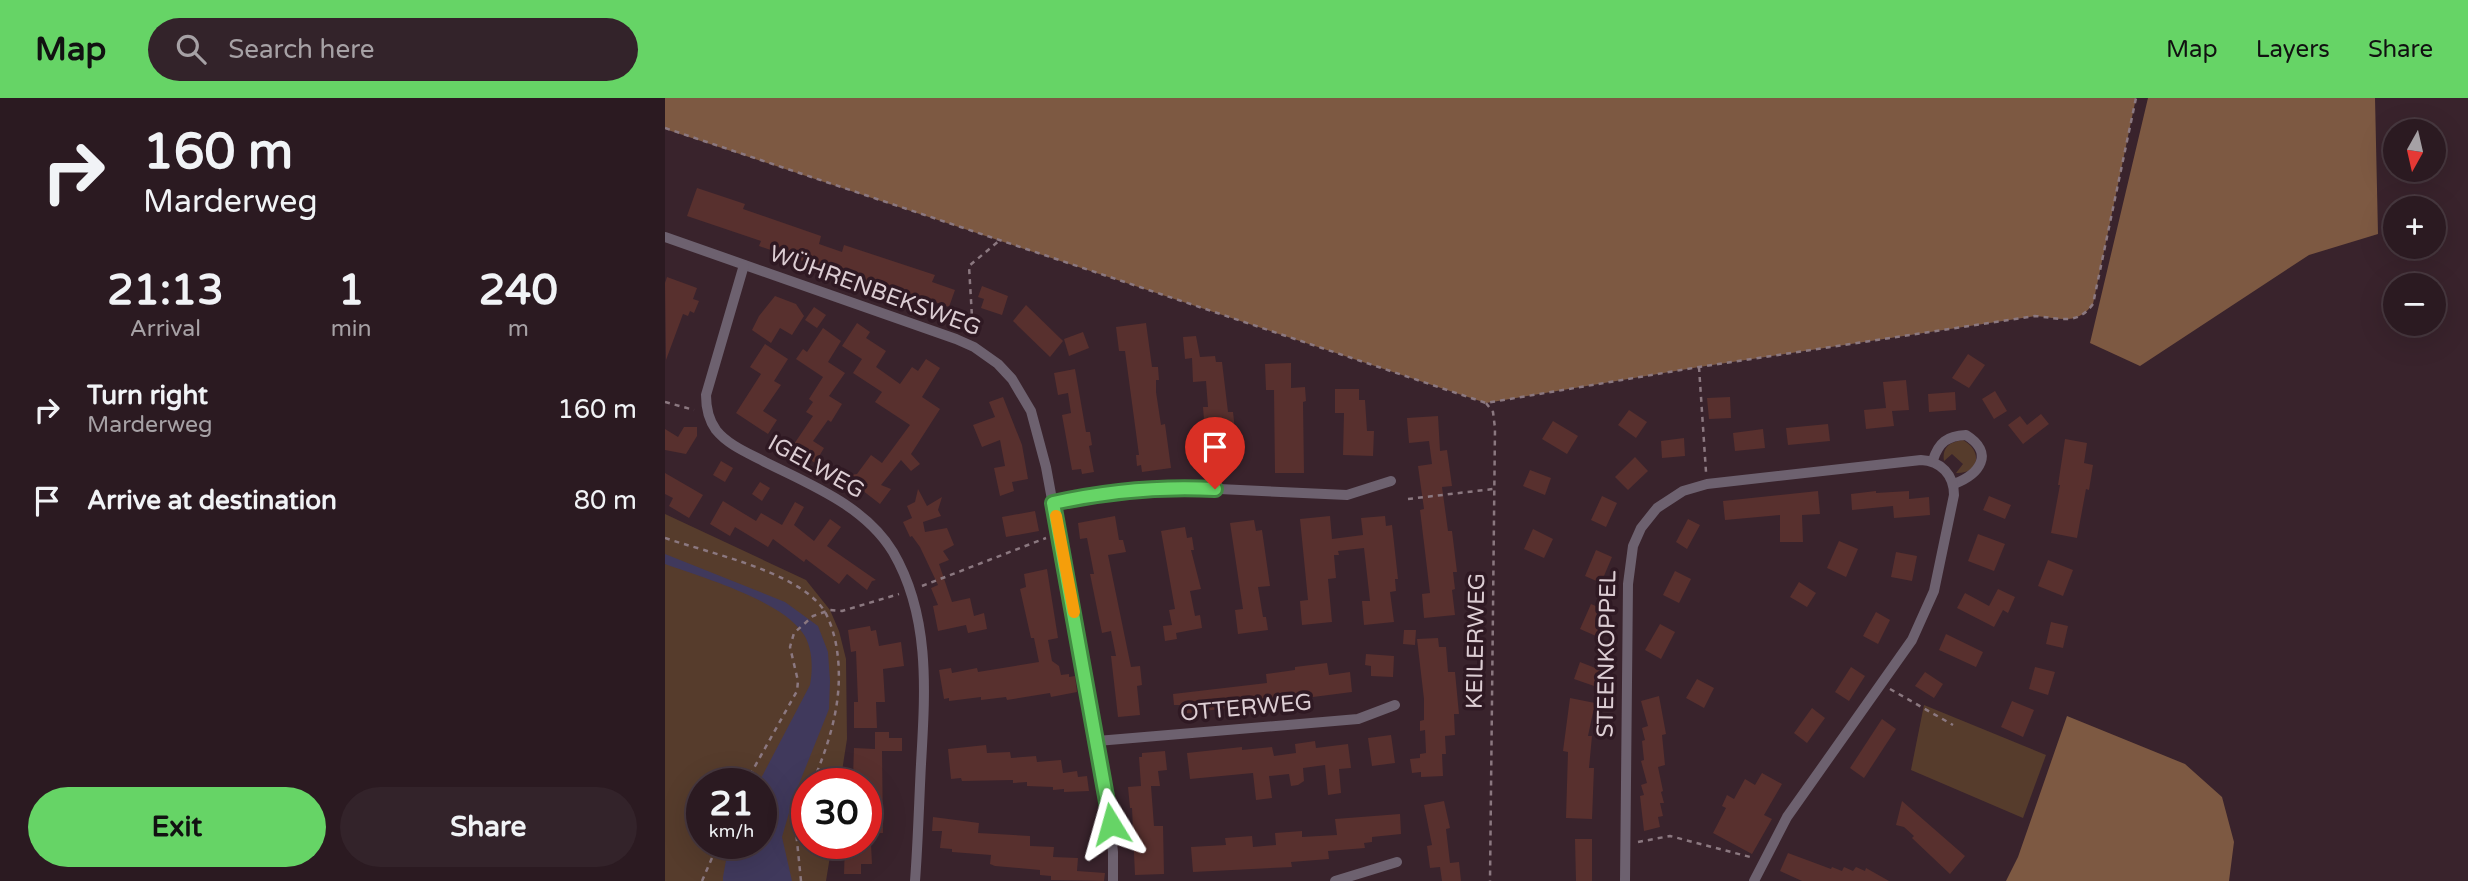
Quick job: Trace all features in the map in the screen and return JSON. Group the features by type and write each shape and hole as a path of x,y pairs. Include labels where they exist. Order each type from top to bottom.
{"street":[{"name":"WÜHRENBEKSWEG","path":"665,237 921,325 974,347 998,364 1012,379 1031,411 1060,535 1111,824 1113,881"},
{"path":"708,414 706,395 744,265"},
{"name":"IGELWEG","path":"708,414 717,432 731,444 827,493 859,513 892,551 911,591 918,618 923,658 924,716 915,881"},
{"path":"1754,881 1787,817 1912,640 1934,591 1952,510 1954,484 1950,476 1933,460 1937,447 1945,439 1966,435 1976,441 1982,450 1982,461 1977,470 1965,480 1954,484"},
{"name":"STEENKOPPEL","path":"1625,881 1627,600 1631,556 1641,528 1657,508 1683,491 1707,484 1933,460"},
{"path":"1053,503 1094,494 1144,488 1347,495 1391,481"},
{"name":"OTTERWEG","path":"1097,741 1357,719 1395,705"},
{"path":"1335,881 1397,862"}],"path":[{"path":"665,128 1486,403 1699,367 2035,316 2071,320 2085,315 2093,304 2136,98"},
{"path":"974,347 969,266 1000,240"},
{"path":"1699,367 1707,484"},
{"path":"665,402 708,414"},
{"name":"KEILERWEG","path":"1486,403 1493,412 1495,428 1490,881"},
{"path":"1408,499 1493,489"},
{"path":"754,768 797,691 798,681 790,647 794,633 813,616 842,611 911,591 951,577 1016,548 1060,535"},
{"path":"665,538 747,564 778,577 812,598 825,612 837,650 839,700 819,768"},
{"path":"1881,684 1953,725"},
{"path":"1625,844 1669,836 1764,861"},
{"path":"702,881 712,859"},
{"path":"798,859 800,881"}],"shaded area":[{"path":"665,98 2136,98 2093,304 2081,315 2067,319 2035,316 1699,367 1486,403 665,129"},
{"path":"2148,98 2375,98 2378,234 2309,255 2140,366 2090,343"},
{"path":"1963,440 1974,450 1976,461 1970,470 1956,473 1963,464 1952,454 1944,461 1944,452 1954,442"},
{"path":"665,514 806,580 830,610 846,659 847,739 842,768 791,768 791,859 830,859 826,881 665,881"},
{"path":"665,554 785,602 818,626 828,652 829,709 805,768 791,768 791,806 782,837 792,881 723,881 723,877 726,859 777,859 777,768 766,768 810,685 812,665 806,638 791,620 758,600 665,564"},
{"path":"1924,705 2046,755 2023,818 1911,770"},
{"path":"2067,716 2185,764 2222,797 2234,842 2229,881 2006,881 2018,857"}],"building":[{"path":"697,188 745,204 743,209 821,236 819,244 842,252 844,245 935,275 932,282 955,290 949,307 926,299 925,304 759,246 761,241 687,216"},
{"path":"667,277 697,288 693,299 699,301 694,313 690,311 688,316 683,314 666,360 665,283"},
{"path":"982,286 1008,296 1002,315 981,308 984,299 978,297"},
{"path":"775,296 796,304 804,316 792,335 780,328 771,343 752,330"},
{"path":"1026,305 1063,341 1050,357 1013,321"},
{"path":"814,307 826,315 817,328 805,320"},
{"path":"857,323 870,332 866,338 886,351 876,367 900,384 912,367 918,371 926,359 940,368 922,397 940,409 911,454 920,464 911,471 901,460 881,485 891,489 880,504 844,476 857,474 871,455 882,463 910,425 875,402 882,392 853,373 862,359 842,346"},
{"path":"1146,323 1152,367 1158,367 1156,392 1161,425 1165,424 1171,468 1142,472 1141,465 1137,466 1136,455 1139,455 1125,351 1119,351 1116,327"},
{"path":"823,328 841,341 828,362 845,373 829,396 842,404 831,422 828,420 813,441 824,448 815,463 792,447 813,416 806,412 813,402 809,399 823,377 796,359 803,349 807,352"},
{"path":"1083,332 1089,348 1069,356 1064,339"},
{"path":"1196,336 1200,357 1215,356 1216,362 1222,362 1228,412 1233,412 1235,430 1229,430 1231,455 1236,454 1237,467 1208,469 1203,407 1208,407 1206,381 1193,382 1192,358 1185,359 1183,337"},
{"path":"765,344 788,359 774,381 781,385 763,411 777,420 768,434 736,413 761,374 750,367"},
{"path":"1968,354 1985,365 1969,388 1952,378"},
{"path":"1291,363 1291,388 1305,387 1304,473 1275,473 1274,390 1266,390 1265,364"},
{"path":"1075,369 1086,432 1090,432 1092,445 1089,446 1094,472 1082,474 1081,469 1072,470 1062,415 1071,413 1068,393 1058,395 1054,373"},
{"path":"1906,380 1909,410 1892,411 1894,426 1866,429 1864,410 1886,408 1883,382"},
{"path":"1335,389 1359,389 1359,400 1365,400 1367,431 1374,431 1373,456 1343,455 1344,413 1335,413"},
{"path":"1995,391 2007,411 1994,419 1982,399"},
{"path":"1955,392 1956,410 1929,412 1928,394"},
{"path":"1003,397 1022,445 1028,479 1012,482 1014,491 1000,496 994,468 1005,466 1000,440 982,447 973,425 995,417 989,402"},
{"path":"1730,397 1731,418 1709,419 1707,398"},
{"path":"1629,410 1647,422 1636,438 1618,425"},
{"path":"2041,414 2049,424 2023,444 2008,425 2020,416 2027,425"},
{"path":"1438,416 1440,451 1447,450 1452,486 1442,487 1448,531 1452,531 1457,572 1453,572 1455,589 1452,590 1455,615 1424,618 1422,594 1430,593 1420,510 1424,509 1418,466 1432,464 1429,441 1409,443 1407,418"},
{"path":"1553,421 1578,436 1567,454 1542,439"},
{"path":"1828,424 1830,441 1788,445 1786,428"},
{"path":"684,427 697,427 697,436 686,454 665,450 665,429 678,437"},
{"path":"1763,429 1765,448 1735,451 1733,433"},
{"path":"1684,438 1685,456 1662,458 1661,441"},
{"path":"2065,439 2087,443 2084,463 2093,465 2077,538 2051,533"},
{"path":"1635,457 1648,471 1628,490 1615,477"},
{"path":"721,461 733,468 725,482 713,475"},
{"path":"1530,470 1551,478 1545,495 1523,486"},
{"path":"665,473 703,495 689,518 669,506 673,498 665,494"},
{"path":"760,482 770,488 762,501 752,494"},
{"path":"918,489 927,506 942,497 938,510 941,516 923,522 925,532 947,528 954,545 943,551 949,560 939,564 952,602 970,598 974,616 984,613 987,629 968,633 966,625 938,631 933,606 938,605 931,588 938,585 920,547 912,536 910,537 903,522 912,518 907,506 915,502"},
{"path":"1818,491 1820,514 1802,515 1803,542 1780,542 1780,515 1725,520 1723,501"},
{"path":"1909,491 1909,499 1929,497 1930,515 1894,518 1893,506 1852,510 1851,494"},
{"path":"1602,496 1617,503 1606,527 1591,520"},
{"path":"1989,496 2011,505 2005,519 1983,510"},
{"path":"723,501 756,521 761,513 782,525 795,502 804,507 794,525 814,541 830,519 841,527 827,546 876,580 872,581 867,590 847,574 839,584 773,539 768,547 735,527 730,536 710,524"},
{"path":"1035,511 1039,531 1006,537 1002,517"},
{"path":"1115,516 1119,540 1123,540 1126,552 1108,555 1131,667 1140,666 1142,685 1137,686 1140,715 1118,717 1111,656 1116,656 1111,631 1102,633 1090,574 1094,574 1087,538 1080,539 1078,523"},
{"path":"1330,516 1332,539 1363,535 1361,518 1385,516 1386,526 1392,525 1398,579 1395,579 1396,591 1390,592 1394,622 1364,625 1362,601 1370,601 1364,548 1338,551 1339,555 1334,555 1336,578 1328,579 1332,622 1302,625 1300,601 1308,600 1300,519"},
{"path":"1688,519 1700,525 1687,549 1676,542"},
{"path":"1254,520 1256,531 1262,530 1270,586 1258,587 1268,630 1238,634 1235,610 1243,609 1230,523"},
{"path":"1185,527 1187,538 1192,537 1194,550 1191,550 1201,589 1190,591 1195,616 1200,615 1202,628 1176,633 1177,639 1165,641 1163,626 1172,625 1169,610 1175,609 1161,531"},
{"path":"1533,529 1553,539 1544,558 1524,549"},
{"path":"1978,534 2005,544 1994,571 1968,561"},
{"path":"1839,541 1858,549 1846,577 1827,568"},
{"path":"1596,550 1612,557 1601,583 1585,576"},
{"path":"1896,552 1917,556 1912,581 1891,577"},
{"path":"2048,560 2073,570 2063,596 2038,586"},
{"path":"1047,569 1058,638 1048,640 1052,661 1059,666 1061,675 1075,676 1077,692 1007,700 1006,697 981,700 981,697 949,701 949,698 944,699 939,670 951,668 952,673 977,668 978,672 1039,662 1020,589 1026,587 1024,574"},
{"path":"1675,571 1691,579 1679,603 1663,595"},
{"path":"1799,582 1816,593 1807,607 1790,597"},
{"path":"1998,589 2015,597 2008,613 2003,610 1994,627 1957,608 1965,593 1989,606"},
{"path":"1591,604 1607,611 1596,636 1580,629"},
{"path":"1876,612 1890,620 1878,644 1863,636"},
{"path":"2051,622 2068,626 2063,648 2046,644"},
{"path":"1660,624 1675,632 1661,659 1645,650"},
{"path":"870,626 871,631 876,630 879,646 901,642 904,666 883,669 885,702 876,702 877,728 854,728 854,702 858,702 856,651 851,652 848,630"},
{"path":"1404,630 1416,630 1415,645 1403,644"},
{"path":"1946,634 1983,652 1976,667 1939,650"},
{"path":"1438,638 1439,647 1446,647 1448,672 1455,672 1459,714 1454,714 1455,735 1445,736 1443,776 1421,777 1421,772 1412,773 1410,759 1420,758 1420,754 1426,753 1425,730 1420,731 1420,721 1424,720 1424,699 1417,639"},
{"path":"1366,654 1394,656 1393,677 1371,676 1371,666 1365,665"},
{"path":"1580,662 1603,671 1597,687 1574,679"},
{"path":"1327,663 1329,675 1350,672 1352,692 1181,714 1180,705 1174,705 1173,694 1267,683 1266,674"},
{"path":"1851,667 1865,676 1849,701 1835,692"},
{"path":"2035,667 2055,672 2048,695 2029,689"},
{"path":"1925,672 1943,684 1934,698 1915,686"},
{"path":"1697,679 1714,688 1704,708 1686,698"},
{"path":"1659,696 1666,734 1662,735 1665,765 1658,767 1663,791 1664,803 1660,803 1663,816 1658,817 1660,827 1644,831 1640,796 1644,795 1641,785 1647,783 1641,761 1644,760 1642,741 1645,740 1642,728 1648,726 1641,701"},
{"path":"1570,698 1595,703 1588,736 1592,736 1589,768 1594,768 1592,819 1566,818 1568,752 1563,751"},
{"path":"2012,701 2034,710 2023,737 2001,727"},
{"path":"1812,708 1825,718 1807,743 1794,733"},
{"path":"1882,719 1896,729 1864,778 1850,768"},
{"path":"875,732 889,732 889,738 902,738 902,751 882,751 883,833 882,768 853,768 854,748 875,749"},
{"path":"1391,735 1395,763 1372,766 1368,738"},
{"path":"1315,741 1316,748 1348,744 1351,768 1339,769 1341,793 1328,795 1325,765 1303,768 1304,781 1298,785 1291,786 1289,774 1269,776 1272,798 1256,800 1253,773 1190,779 1187,753 1242,747 1242,750 1272,747 1274,756 1296,753 1295,744"},
{"path":"986,745 987,753 1010,752 1011,758 1036,756 1037,762 1061,760 1063,773 1077,771 1078,777 1087,776 1089,791 1064,792 1064,789 1053,790 1053,787 1027,786 1027,782 1013,783 1013,780 951,779 948,749"},
{"path":"1165,751 1167,770 1158,771 1160,786 1151,786 1154,826 1163,826 1164,874 1135,875 1132,808 1128,787 1141,786 1139,757 1142,757 1142,753"},
{"path":"1762,773 1782,784 1764,815 1772,819 1752,854 1713,833 1726,808 1722,806 1727,795 1734,799 1745,779 1755,785"},
{"path":"1444,801 1450,828 1446,829 1450,863 1459,862 1461,881 1442,881 1440,867 1430,868 1427,846 1432,845 1424,805"},
{"path":"1902,801 1965,856 1950,874 1912,838 1914,836 1904,827 1896,825"},
{"path":"1400,814 1401,834 1372,837 1372,842 1364,843 1365,848 1328,851 1329,859 1291,862 1292,867 1193,872 1191,847 1226,845 1225,838 1252,836 1253,847 1276,845 1275,833 1302,831 1302,837 1337,835 1335,819"},
{"path":"933,817 979,823 978,833 1030,836 1030,846 1054,847 1053,857 1078,858 1077,871 1105,873 1104,881 1051,880 1051,876 1040,875 1040,870 990,864 991,855 952,852 952,849 940,848 942,831 932,831"},
{"path":"1575,839 1592,839 1592,881 1576,881"},
{"path":"1788,853 1831,869 1832,867 1842,871 1844,867 1853,871 1856,867 1865,871 1866,868 1889,881 1802,881 1780,871"},
{"path":"844,859 872,859 872,864 861,864 861,874 844,874"}],"slow traffic":[{"path":"1056,516 1074,612"}],"route":[{"path":"1111,824 1053,503 1094,494 1144,488 1215,489"}]}
